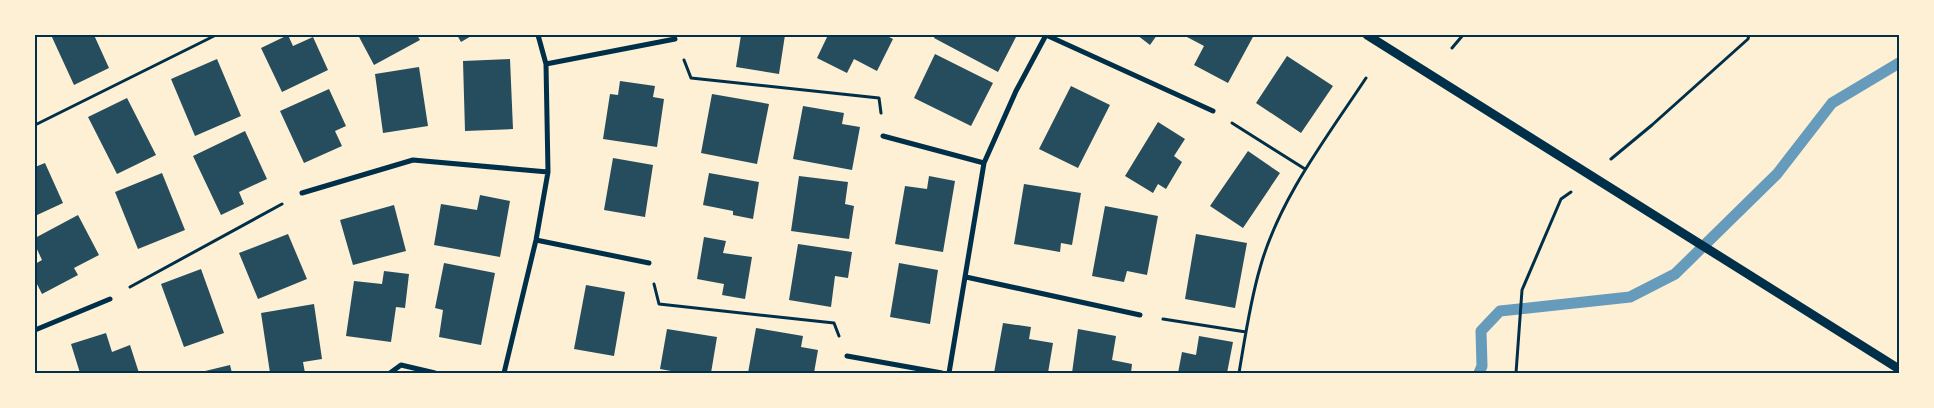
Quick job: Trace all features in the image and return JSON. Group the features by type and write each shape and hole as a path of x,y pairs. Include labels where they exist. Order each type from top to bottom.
{"street":[{"path":"504,373 536,240 548,172 546,64 538,35"},
{"path":"948,373 966,277 984,163 1016,91 1046,35 1213,111"},
{"path":"1366,35 1899,369"},
{"path":"546,64 675,39"},
{"path":"883,136 984,163"},
{"path":"302,193 413,160 548,172"},
{"path":"536,240 649,263"},
{"path":"966,277 1140,315"},
{"path":"35,330 110,299"},
{"path":"847,356 942,373"},
{"path":"390,373 401,365 435,373"}],"path":[{"path":"35,125 216,35"},
{"path":"1452,48 1463,35"},
{"path":"1607,162 1652,125 1740,46 1749,35"},
{"path":"675,39 691,78 879,98 883,136"},
{"path":"1239,373 1260,267 1280,215 1305,169 1366,78"},
{"path":"1213,111 1305,169"},
{"path":"1516,373 1522,290 1562,199 1577,187"},
{"path":"110,299 302,193"},
{"path":"649,263 659,304 834,323 847,356"},
{"path":"1140,315 1246,332"}],"building":[{"path":"51,35 94,35 109,68 74,85"},
{"path":"288,35 293,46 313,37 328,70 282,92 261,48"},
{"path":"358,35 417,35 420,40 374,65"},
{"path":"457,35 473,35 461,42"},
{"path":"741,35 785,35 779,74 736,67"},
{"path":"828,35 885,35 893,39 877,71 854,59 847,73 817,58"},
{"path":"935,35 1017,35 998,72 934,38"},
{"path":"1137,35 1157,35 1150,45"},
{"path":"1188,35 1254,35 1228,83 1194,65 1204,46 1187,37"},
{"path":"935,54 993,83 971,126 914,98"},
{"path":"1287,56 1333,86 1301,133 1256,103"},
{"path":"217,59 241,116 195,136 171,79"},
{"path":"510,59 513,129 465,131 463,61"},
{"path":"419,67 428,126 383,133 375,74"},
{"path":"620,81 655,86 653,97 664,99 657,147 603,139 610,94 618,95"},
{"path":"1071,86 1110,105 1078,168 1039,149"},
{"path":"329,89 346,126 335,131 342,146 304,163 280,111"},
{"path":"712,94 769,104 757,164 701,153"},
{"path":"127,98 156,155 117,174 88,117"},
{"path":"803,106 844,113 842,124 860,127 852,170 793,159"},
{"path":"1158,122 1185,139 1174,156 1182,162 1166,189 1158,184 1153,193 1125,176"},
{"path":"245,131 267,179 239,192 244,204 221,215 193,156"},
{"path":"1248,151 1280,173 1243,228 1210,206"},
{"path":"613,158 653,165 645,217 604,210"},
{"path":"45,163 63,203 35,216 35,167"},
{"path":"162,173 185,230 138,249 115,192"},
{"path":"709,173 759,182 753,219 733,215 733,211 703,205"},
{"path":"799,176 848,182 845,204 854,206 849,239 791,231"},
{"path":"929,176 955,181 943,252 895,244 905,186 927,189"},
{"path":"1024,184 1081,193 1072,245 1061,243 1060,252 1014,244"},
{"path":"480,195 510,201 500,257 434,245 441,204 477,210"},
{"path":"394,205 406,251 353,265 340,220"},
{"path":"1105,206 1158,216 1147,275 1127,271 1124,282 1092,276"},
{"path":"78,215 99,255 74,268 78,275 42,294 35,280 35,264 42,260 35,245 35,238"},
{"path":"288,234 307,279 258,299 239,253"},
{"path":"1196,234 1247,243 1235,308 1185,299"},
{"path":"704,237 726,241 723,253 752,257 745,299 722,295 724,284 697,279"},
{"path":"798,244 852,252 848,278 835,276 831,307 789,300"},
{"path":"444,263 495,273 481,345 439,337 443,310 435,308"},
{"path":"899,263 938,270 930,324 890,317"},
{"path":"201,269 224,333 184,347 161,284"},
{"path":"384,271 409,274 405,308 396,307 391,342 346,336 354,281 382,284"},
{"path":"586,285 625,292 614,356 574,349"},
{"path":"314,304 322,359 303,362 305,373 270,373 261,313"},
{"path":"1003,323 1031,327 1029,339 1053,343 1048,373 994,373"},
{"path":"756,328 803,336 801,347 818,350 814,373 748,373"},
{"path":"667,329 717,337 711,373 682,373 660,369"},
{"path":"1078,329 1116,336 1112,360 1132,364 1131,373 1072,373"},
{"path":"106,333 112,352 130,345 139,373 80,373 71,344"},
{"path":"1199,336 1233,342 1227,373 1178,373 1182,352 1196,355"},
{"path":"230,365 232,373 201,373 201,372"}],"waterway":[{"path":"1479,373 1482,366 1481,331 1500,311 1630,297 1675,274 1777,174 1832,103 1899,63"}]}
